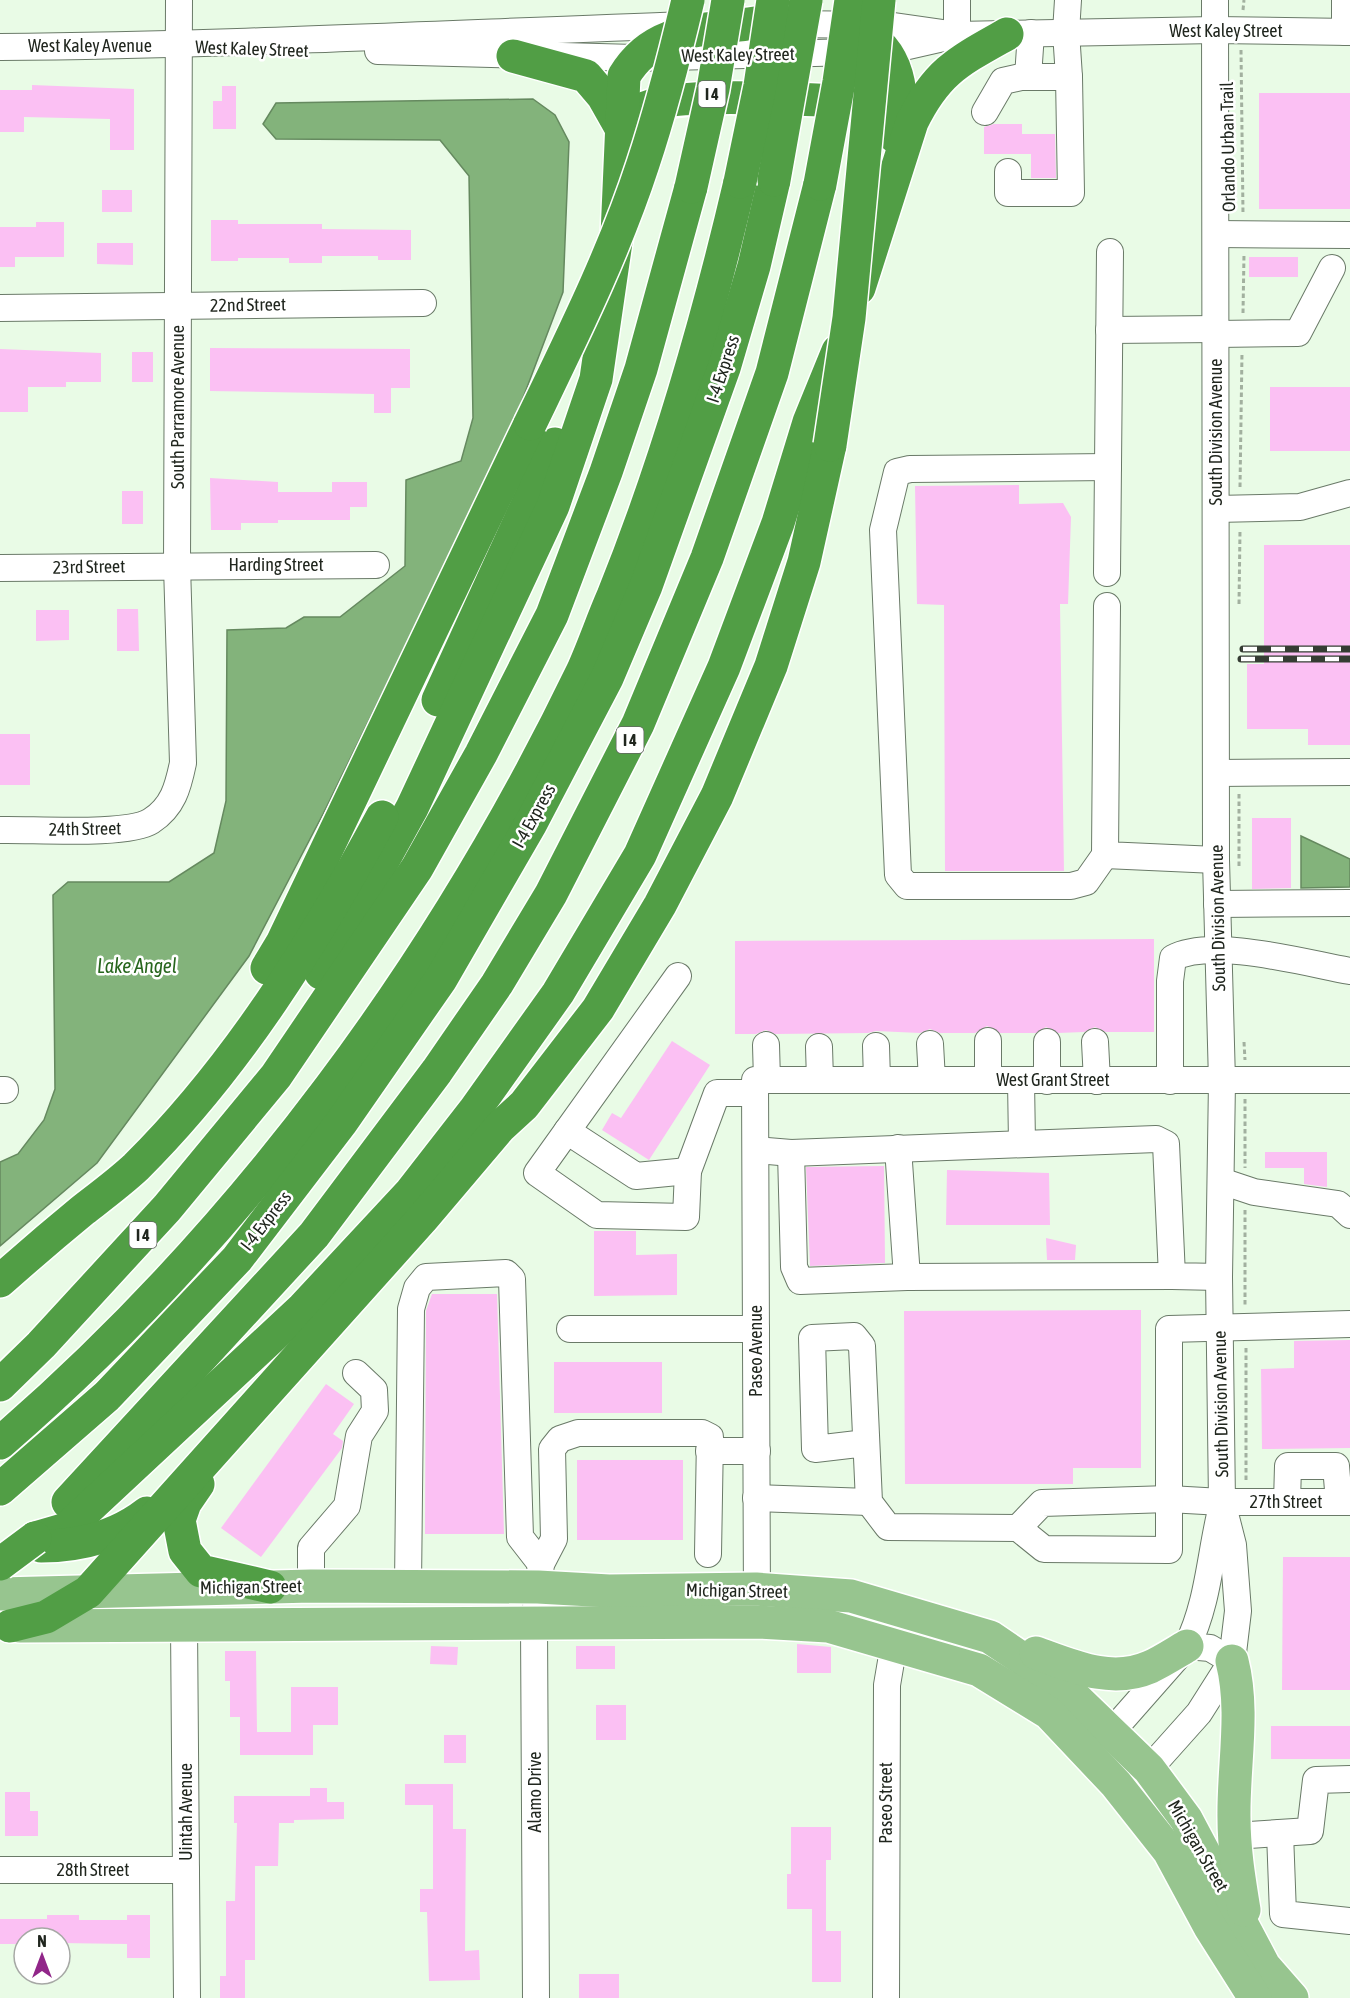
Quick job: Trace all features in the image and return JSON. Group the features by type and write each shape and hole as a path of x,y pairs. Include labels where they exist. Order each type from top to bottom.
{"highway":[{"path":"45,1242 210,1059 282,943 583,314 643,165 666,89 688,0"},
{"name":"I 4","path":"0,1385 167,1208 276,1076 417,868 481,754 552,615 606,472 641,369 691,188 713,89 728,0"},
{"name":"I-4 Express","path":"0,1489 107,1396 237,1259 341,1123 441,979 530,825 608,678 646,586 724,368 754,266 774,180 806,0"},
{"path":"35,1538 66,1529 296,1316 411,1192 474,1111 558,993 640,855 724,667 778,523 820,434 849,318 879,0"},
{"path":"276,1076 293,1022 354,917 412,808 553,506 596,379 617,235 624,76 635,57 670,35 764,12"},
{"name":"I-4 Express","path":"0,1443 67,1385 183,1266 319,1102 399,992 464,893 583,670 651,500 709,308 740,182 760,86 764,12"},
{"path":"5,1626 46,1617 88,1592 193,1472 282,1376 500,1127 524,1105 598,1009 660,905 717,796 771,666 804,562 820,434 828,339 885,158 900,118 901,91 886,51 847,12"},
{"name":"I 4","path":"0,1564 35,1538 314,1235 438,1071 497,984 551,894 638,724 707,558 772,373 820,184 839,82 847,12"},
{"path":"820,434 841,343 912,122 924,98 937,80 953,65 1019,34"},
{"path":"513,56 586,76 603,96 620,126"},
{"path":"619,181 635,116 642,108 667,100 843,100 866,110 880,130 885,158"},
{"path":"0,1281 134,1169 177,1125 224,1067 255,1023 348,879 395,793 526,510 575,396 610,293"},
{"path":"500,1127 514,1100 600,980 697,796 746,666 778,523"},
{"path":"270,1587 201,1571 185,1551 179,1520 185,1503 195,1488 282,1376"},
{"path":"0,1546 70,1546 100,1539 144,1516 193,1472"}],"main road":[{"name":"Michigan Street","path":"0,1594 311,1586 408,1586 539,1576 609,1591 756,1589 851,1596 990,1637 1064,1687 1149,1769 1186,1819 1264,1966 1292,1998"},
{"name":"Michigan Street","path":"5,1626 534,1625 758,1622 828,1626 894,1644 979,1670 1049,1713 1116,1784 1169,1851 1216,1937 1255,1998"},
{"path":"990,1637 1089,1672 1115,1674 1148,1668 1187,1646"},
{"path":"1232,1661 1238,1687 1234,1836 1236,1864 1249,1938"}],"street":[{"name":"South Parramore Avenue","path":"165,810 177,793 183,763 177,566 179,0"},
{"path":"957,0 957,35"},
{"path":"1008,172 1008,193 1071,193 1066,32 1068,0"},
{"name":"South Division Avenue","path":"1116,1784 1149,1769 1199,1713 1232,1661 1238,1611 1233,1545 1222,1503 1219,1277 1222,1081 1216,860 1215,0"},
{"path":"1345,0 1347,32"},
{"name":"West Kaley Street","path":"180,45 764,12 847,12 887,24 957,35 1215,30 1347,32"},
{"path":"1019,34 1028,77"},
{"name":"West Kaley Street","path":"180,45 294,51 635,57 886,51 957,35"},
{"name":"West Kaley Avenue","path":"0,47 180,45"},
{"path":"985,112 1003,81 1028,77 1069,77"},
{"path":"1216,234 1350,235"},
{"path":"1107,573 1110,252"},
{"path":"1109,330 1298,333 1332,268"},
{"name":"22nd Street","path":"0,308 423,303"},
{"path":"1107,606 1104,855 1086,882 1071,886 907,886 898,875 883,530 897,472 910,469 1108,467"},
{"path":"1216,509 1300,507 1350,493"},
{"name":"Harding Street","path":"177,566 376,565"},
{"name":"23rd Street","path":"0,568 177,566"},
{"path":"1216,773 1350,772"},
{"name":"24th Street","path":"0,830 125,829 149,822 165,810"},
{"path":"1104,855 1216,860"},
{"path":"1217,904 1350,903"},
{"path":"1170,1081 1170,981 1173,958 1194,950 1218,949 1350,971"},
{"path":"567,1131 636,1176 687,1171 686,1217 597,1215 537,1173 567,1131 678,976"},
{"path":"988,1041 988,1080"},
{"path":"1047,1042 1047,1081"},
{"path":"1095,1042 1097,1081"},
{"path":"930,1044 932,1080"},
{"name":"Paseo Avenue","path":"758,1622 756,1589 756,1150 759,1084 766,1045"},
{"path":"876,1046 877,1080"},
{"path":"819,1047 820,1080"},
{"name":"West Grant Street","path":"687,1171 717,1093 759,1084 820,1080 1350,1080"},
{"path":"1021,1081 1022,1143"},
{"path":"756,1150 791,1153 1156,1139 1166,1144 1172,1276"},
{"path":"898,1148 907,1277"},
{"path":"791,1153 794,1267 800,1281 907,1277 1219,1277"},
{"path":"1221,1181 1254,1192 1338,1204 1350,1215"},
{"path":"408,1586 411,1310 417,1288 426,1277 506,1273 512,1279 520,1537 539,1576"},
{"path":"866,1443 869,1502 888,1527 1018,1528 1044,1549 1169,1550 1169,1329 1350,1324"},
{"path":"570,1329 756,1329"},
{"path":"311,1586 311,1548 347,1506 359,1436 375,1411 374,1390 356,1373"},
{"name":"Alamo Drive","path":"536,1998 534,1625 539,1576 554,1539 552,1449 560,1439 578,1433 702,1433 710,1437 709,1451"},
{"path":"708,1554 709,1451 757,1450"},
{"path":"1287,1502 1288,1466 1336,1466 1345,1502"},
{"path":"756,1498 869,1502"},
{"name":"27th Street","path":"1018,1528 1042,1503 1169,1499 1222,1503 1345,1502"},
{"name":"South Division Avenue","path":"1089,1755 1187,1646 1197,1626 1208,1585 1212,1544 1222,1503"},
{"name":"Paseo Street","path":"886,1998 887,1685 894,1644 905,1611"},
{"name":"Uintah Avenue","path":"184,1625 187,1998"},
{"path":"1187,1646 1210,1648 1232,1661"},
{"path":"1234,1836 1310,1831 1316,1780 1350,1779"},
{"path":"1280,1833 1283,1914 1350,1921"},
{"name":"28th Street","path":"0,1870 186,1870"}],"path":[{"name":"Orlando Urban Trail","path":"1240,66 1244,216"},
{"path":"1243,321 1244,251"},
{"path":"1240,497 1242,347"},
{"path":"1239,794 1239,874"},
{"path":"1245,1095 1245,1176"},
{"path":"1245,1207 1245,1316"},
{"path":"1246,1360 1246,1484"}],"water":[{"name":"Lake Angel","path":"533,99 555,115 569,142 563,292 509,435 323,814 249,956 97,1163 0,1246 0,1162 18,1154 44,1120 55,1089 53,895 68,882 169,882 214,853 226,801 227,630 286,628 304,617 340,617 405,566 406,480 461,461 473,418 469,176 440,140 276,139 263,124 276,103"},
{"path":"1301,836 1350,859 1350,887 1301,888"}],"building":[{"path":"32,85 134,89 134,150 110,150 110,119 24,117 24,132 0,132 0,90 32,90"},
{"path":"222,86 236,86 236,129 213,129 213,101 222,101"},
{"path":"1259,93 1350,93 1350,209 1259,209"},
{"path":"994,124 1022,124 1022,134 1055,134 1056,178 1031,178 1031,154 984,154 984,127"},
{"path":"102,190 132,190 132,212 102,212"},
{"path":"211,220 238,220 238,224 322,224 322,229 411,230 411,260 378,260 378,256 322,256 322,263 289,263 289,258 238,258 238,261 211,261"},
{"path":"36,222 64,222 64,257 15,257 15,267 0,267 0,227 36,227"},
{"path":"97,243 133,243 133,265 97,264"},
{"path":"1249,257 1298,257 1298,277 1249,277"},
{"path":"210,348 410,349 410,388 391,388 391,413 374,413 374,394 210,391"},
{"path":"0,349 101,353 101,382 66,382 66,387 28,387 28,412 0,412"},
{"path":"132,352 153,352 153,382 132,382"},
{"path":"1270,387 1350,387 1350,451 1270,451"},
{"path":"210,478 278,482 278,492 332,492 332,482 367,482 367,507 350,507 350,520 278,520 278,523 241,523 241,530 211,530"},
{"path":"1019,485 1019,504 1063,503 1071,517 1068,604 1060,604 1064,871 945,871 944,605 917,604 915,486"},
{"path":"122,491 143,491 143,524 122,524"},
{"path":"1264,545 1350,545 1350,745 1308,745 1308,729 1247,729 1247,664 1264,664"},
{"path":"117,609 138,609 139,651 117,651"},
{"path":"36,610 69,610 69,640 36,641"},
{"path":"0,734 30,734 30,785 0,785"},
{"path":"1252,818 1291,818 1291,888 1252,889"},
{"path":"1154,939 1154,1032 1106,1032 1095,1027 1084,1032 1058,1033 1046,1027 1036,1033 1000,1033 987,1026 975,1033 940,1033 930,1029 920,1033 876,1031 775,1034 766,1030 756,1034 735,1034 735,941"},
{"path":"672,1041 710,1065 649,1160 602,1130 612,1113 621,1118"},
{"path":"1265,1152 1327,1152 1327,1187 1304,1184 1304,1168 1265,1168"},
{"path":"884,1166 885,1263 810,1266 806,1167"},
{"path":"947,1170 1049,1173 1050,1225 946,1225"},
{"path":"594,1231 636,1231 636,1255 677,1254 677,1295 594,1296"},
{"path":"1046,1238 1076,1245 1075,1260 1047,1260"},
{"path":"432,1294 497,1294 504,1534 425,1534 426,1311"},
{"path":"1141,1310 1141,1468 1073,1468 1073,1484 905,1484 904,1311"},
{"path":"1350,1340 1350,1448 1262,1449 1261,1369 1294,1368 1294,1341"},
{"path":"554,1362 662,1362 662,1413 554,1413"},
{"path":"326,1384 354,1404 333,1434 343,1441 342,1448 261,1557 221,1528"},
{"path":"577,1460 683,1460 683,1540 577,1540"},
{"path":"1283,1557 1350,1557 1350,1690 1282,1690"},
{"path":"797,1644 831,1647 831,1673 797,1673"},
{"path":"431,1646 458,1647 457,1665 430,1664"},
{"path":"576,1646 615,1646 615,1669 576,1669"},
{"path":"225,1651 256,1651 257,1732 291,1732 291,1687 338,1687 338,1725 313,1725 313,1755 240,1755 240,1717 230,1717 230,1681 225,1681"},
{"path":"596,1705 626,1705 626,1740 596,1740"},
{"path":"1271,1726 1350,1726 1350,1759 1271,1759"},
{"path":"444,1735 466,1735 466,1763 444,1763"},
{"path":"405,1784 453,1784 453,1829 466,1829 465,1951 479,1950 480,1980 429,1981 427,1912 420,1912 420,1889 433,1889 433,1805 405,1805"},
{"path":"310,1788 327,1788 327,1802 344,1802 344,1819 294,1820 294,1823 279,1823 278,1866 255,1866 255,1960 245,1960 245,1998 220,1998 220,1976 226,1976 226,1901 235,1901 237,1823 234,1823 234,1796 310,1796"},
{"path":"5,1792 30,1792 30,1811 38,1811 38,1836 5,1836"},
{"path":"791,1827 831,1827 831,1860 826,1860 826,1931 841,1931 841,1982 812,1982 812,1909 787,1909 787,1874 791,1874"},
{"path":"47,1915 79,1915 79,1920 127,1920 127,1915 150,1915 150,1958 127,1958 127,1944 72,1943 72,1926 12,1926 12,1944 0,1944 0,1919 47,1919"},
{"path":"579,1974 619,1974 619,1998 579,1998"}],"railway":[{"path":"1243,649 1350,649"},
{"path":"1241,659 1350,659"}]}
